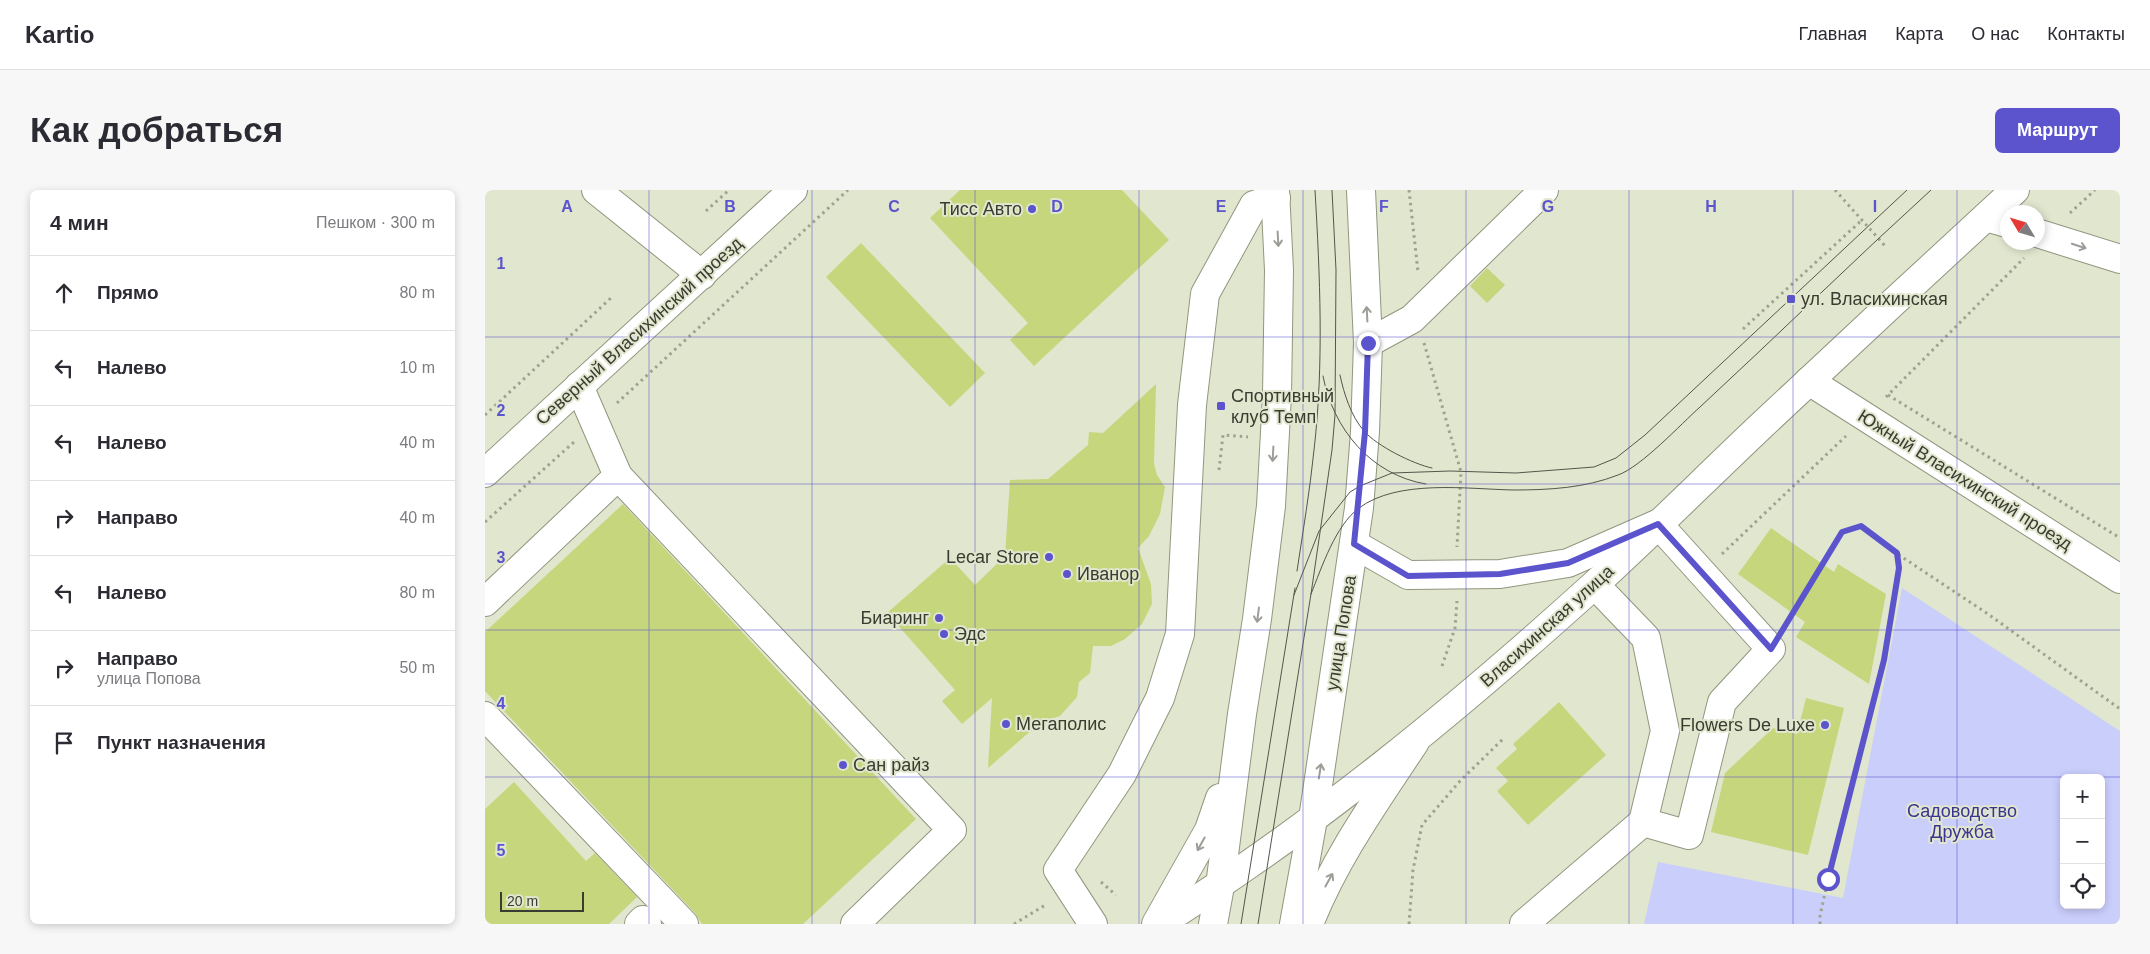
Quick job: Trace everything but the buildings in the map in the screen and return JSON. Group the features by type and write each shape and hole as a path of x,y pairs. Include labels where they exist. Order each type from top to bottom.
{"main road":[{"path":"595,190 702,275"},
{"name":"Северный Власихинский проезд","path":"485,472 793,190"},
{"name":"улица Попова","path":"1294,924 1313,819 1354,544 1365,432 1368,343 1361,190"},
{"path":"1368,343 1412,319 1544,190"},
{"name":"Власихинская улица","path":"1158,924 1220,886 1313,819 1417,738 1595,585 1809,381 1997,220 2015,190"},
{"path":"1093,924 1058,870 1122,774 1163,689 1180,634 1193,405 1205,294 1254,205 1276,194 1279,280 1277,395 1271,506 1220,886 1213,924"},
{"path":"2045,235 2120,259"},
{"name":"Южный Власихинский проезд","path":"1809,381 2120,579"},
{"path":"579,386 617,476 952,830 855,924"},
{"path":"485,602 617,476"},
{"path":"1354,544 1408,576 1500,574 1568,563 1658,524 1771,649 1722,702 1689,835 1643,822"},
{"path":"1524,924 1643,822 1665,731 1646,638 1595,585"},
{"path":"1158,924 1209,830 1223,789 1242,714"},
{"path":"485,716 684,924"},
{"path":"1309,924 1320,896 1351,839 1417,738"},
{"path":"639,924 643,920 647,924"}],"path":[{"path":"706,211 729,190"},
{"path":"485,522 848,190"},
{"path":"1409,190 1423,309 1423,339 1461,472 1457,555"},
{"path":"1835,190 1886,247"},
{"path":"2045,232 2095,190"},
{"path":"1743,329 1862,220"},
{"path":"1702,573 1866,417 2027,250"},
{"path":"485,415 612,298"},
{"path":"1888,395 2120,538"},
{"path":"1771,649 1842,532 1861,526 2120,709"},
{"path":"1820,924 1828,879 1884,660 1899,568 1897,553"},
{"path":"1442,666 1455,628 1457,592"},
{"path":"1409,924 1413,870 1422,825 1460,781 1503,739"}],"green space":[{"name":"Садоводство Дружба","path":"1902,588 2120,731 2120,924 1644,924 1658,862 1843,898"}],"tram line":[{"path":"1297,571 1312,465 1319,385 1320,287 1315,190"},
{"path":"1258,924 1332,450 1335,415 1336,270 1332,190"},
{"path":"1294,595 1319,531 1350,492 1360,486 1392,473 1450,471 1516,473 1594,467 1616,458 1645,435 1907,190"},
{"path":"1311,594 1330,548 1343,525 1359,508 1375,499 1413,489 1513,490 1567,487 1593,483 1618,475 1638,463 1931,190"},
{"path":"1340,375 1355,419 1364,431 1377,443 1396,454 1415,463 1432,468"},
{"path":"1323,376 1336,414 1345,431 1358,446 1372,460 1388,471 1406,479 1426,484"},
{"path":"1241,924 1295,588"}],"place":[{"name":"Тисс Авто","path":"1032,209"},
{"name":"ул. Власихинская","path":"1791,299"},
{"name":"Спортивный клуб Темп","path":"1221,406"},
{"name":"Lecar Store","path":"1049,557"},
{"name":"Иванор","path":"1067,574"},
{"name":"Биаринг","path":"939,618"},
{"name":"Эдс","path":"944,634"},
{"name":"Мегаполис","path":"1006,724"},
{"name":"Flowers De Luxe","path":"1825,725"},
{"name":"Сан райз","path":"843,765"}],"route":[{"path":"1368,343 1365,432 1354,544 1408,576 1500,574 1568,563 1658,524 1771,649 1842,532 1861,526 1897,553 1899,568 1884,660 1828,879"}]}
